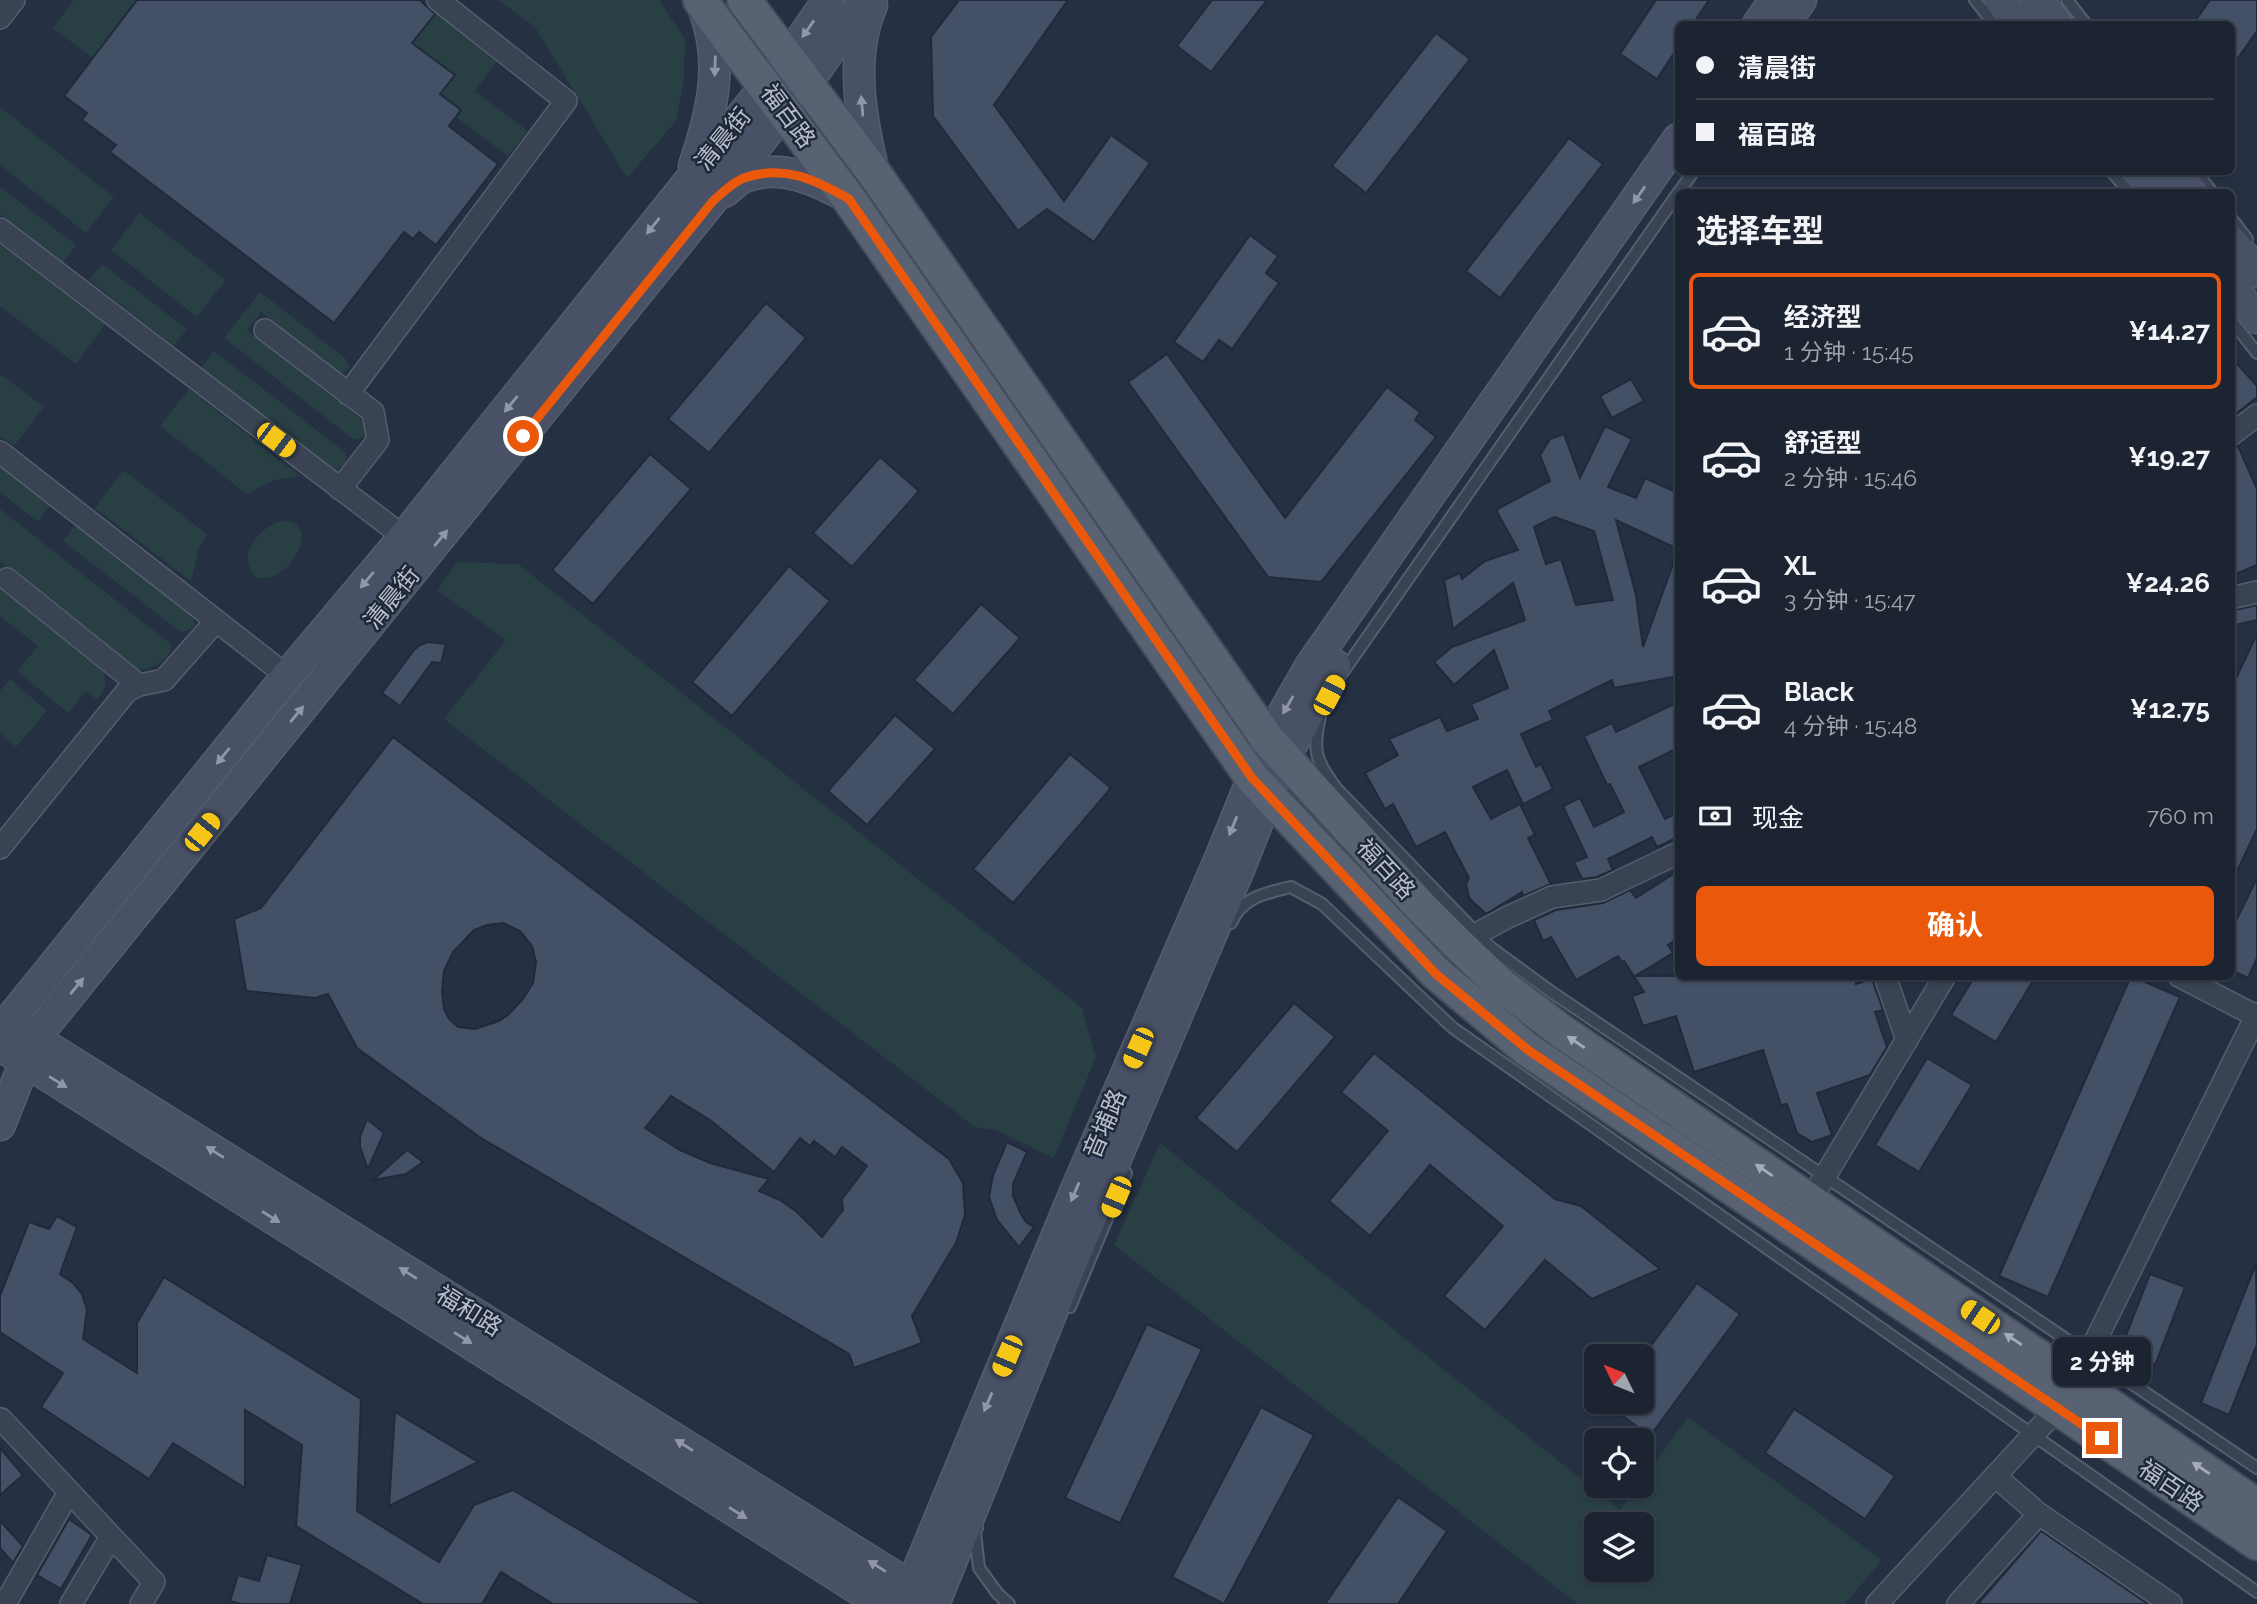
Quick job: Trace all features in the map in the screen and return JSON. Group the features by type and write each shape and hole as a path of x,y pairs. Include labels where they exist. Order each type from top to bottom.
{"main road":[{"name":"福百路","path":"700,0 849,199 1260,787 1436,974 1528,1050 2073,1381 2257,1543"},
{"name":"福百路","path":"744,0 874,173 1276,750 1421,907 1468,939 1501,985 1561,1031 1817,1189 2073,1381 2257,1506"}],"street":[{"path":"0,18 14,0"},
{"path":"348,394 566,101 438,0"},
{"path":"688,184 711,106 716,62 712,28 700,0"},
{"path":"798,71 828,0"},
{"path":"798,71 865,0"},
{"path":"874,0 866,19 859,52 864,134 874,173"},
{"path":"1760,21 1775,0"},
{"path":"1786,21 1801,0"},
{"path":"2000,0 2018,21"},
{"path":"2037,0 2054,21"},
{"name":"清晨街","path":"2,1031 688,184 775,99 798,71"},
{"name":"清晨街","path":"0,1125 30,1050 713,201 775,99"},
{"path":"1276,750 1311,665 1675,143"},
{"path":"713,201 742,178 767,173 796,173 819,181 849,199"},
{"path":"1276,750 1679,175"},
{"path":"2142,175 2153,189"},
{"path":"2178,175 2189,189"},
{"path":"0,229 404,537"},
{"path":"2235,245 2257,272"},
{"path":"2235,291 2257,317"},
{"path":"265,330 373,412 378,440 340,489"},
{"path":"2235,432 2257,415"},
{"path":"0,452 287,676"},
{"path":"7,579 139,685"},
{"path":"2235,597 2257,592"},
{"path":"0,848 127,691 139,685 163,680 216,621"},
{"name":"音埔路","path":"924,1600 1075,1192 1221,856 1260,787 1276,750"},
{"path":"1468,939 1552,897 1601,890 1675,854"},
{"path":"1886,980 1907,1040"},
{"path":"1817,1189 1943,980"},
{"path":"1877,1604 2033,1435 2073,1381 2256,1015 2187,980"},
{"name":"福和路","path":"2,1031 882,1604"},
{"name":"福和路","path":"30,1050 924,1600"},
{"path":"1,1419 154,1582 141,1604"},
{"path":"1995,1476 2039,1514 2171,1604"},
{"path":"5,1604 69,1492"},
{"path":"1958,1604 2039,1514"},
{"path":"71,1604 111,1537"}],"lane":[{"path":"1798,21 1813,0"},
{"path":"1975,0 1992,21"},
{"path":"2067,0 2084,21"},
{"path":"2115,175 2126,189"},
{"path":"2198,175 2210,189"},
{"path":"1468,939 1320,767 1315,741 1321,709 1337,680 1675,197"},
{"path":"2235,223 2257,253"},
{"path":"2235,325 2257,353"},
{"path":"1224,939 1235,913 1256,895 1291,887 1322,904 1453,1028 2257,1592"},
{"path":"1067,1313 1132,1158"},
{"path":"2073,1381 2257,1468"},
{"path":"997,1480 975,1532 979,1568 1009,1604"}],"green space":[{"path":"74,0 137,0 93,58 53,28"},
{"path":"498,0 659,0 685,39 684,80 676,121 627,178 535,27"},
{"path":"436,12 498,60 475,91 528,131 508,156 456,117 461,110 440,94 454,75 412,43"},
{"path":"0,107 114,197 86,233 0,165"},
{"path":"0,187 76,245 63,263 0,214"},
{"path":"139,213 226,280 197,317 111,250"},
{"path":"0,245 105,324 76,364 0,306"},
{"path":"102,264 187,329 174,346 89,280"},
{"path":"260,292 346,359 349,367 340,374 261,312 247,330 366,423 367,433 364,438 353,439 224,338"},
{"path":"214,351 345,452 347,463 332,469 201,368"},
{"path":"0,374 44,407 14,446 0,436"},
{"path":"189,389 300,476 272,481 248,495 160,426"},
{"path":"0,465 51,504 38,522 0,492"},
{"path":"123,470 207,534 199,548 191,581 95,508"},
{"path":"0,509 171,644 172,649 164,659 150,668 131,669 0,562"},
{"path":"282,521 294,523 300,530 298,551 292,562 282,571 270,577 257,578 250,570 248,552 257,536"},
{"path":"76,524 190,613 195,625 181,632 63,541"},
{"path":"457,562 518,564 1082,1008 1096,1057 1054,1158 995,1130 975,1127 444,719 506,640 437,590"},
{"path":"0,586 101,668 105,685 97,700 86,691 68,713 17,671 38,646 0,616"},
{"path":"10,679 47,711 16,747 0,733 0,691"},
{"path":"1160,1143 1584,1481 1584,1498 1605,1498 1620,1510 1629,1498 1654,1498 1654,1464 1688,1417 1882,1560 1845,1604 1578,1604 1114,1245"}],"building":[{"path":"137,0 420,0 435,14 412,43 455,75 440,94 461,110 449,126 498,164 436,245 419,232 413,239 404,232 334,323 110,152 116,145 82,120 87,113 64,96"},
{"path":"959,0 1068,0 994,105 1064,201 1111,135 1150,163 1094,242 1047,209 1018,231 933,116 931,37"},
{"path":"1212,0 1267,0 1211,72 1177,46"},
{"path":"1656,0 1709,0 1695,21 1675,21 1675,52 1657,79 1620,54"},
{"path":"2210,0 2257,0 2257,31 2235,62 2235,21 2195,21"},
{"path":"1436,33 1470,59 1366,193 1332,166"},
{"path":"1569,138 1603,164 1500,298 1466,271"},
{"path":"1250,235 1278,256 1266,273 1279,283 1232,349 1219,340 1203,362 1174,342"},
{"path":"766,303 806,338 709,453 668,419"},
{"path":"1167,354 1285,518 1387,387 1420,412 1415,420 1436,437 1321,582 1268,577 1128,382"},
{"path":"2235,361 2257,386 2257,397 2235,415"},
{"path":"1631,379 1644,401 1612,418 1600,396"},
{"path":"1605,426 1632,439 1608,487 1636,498 1645,478 1675,492 1675,548 1616,520 1636,595 1643,647 1675,559 1675,677 1614,688 1612,680 1549,711 1553,720 1521,734 1536,767 1541,764 1553,789 1523,804 1507,770 1473,787 1491,819 1520,804 1535,835 1528,838 1551,884 1523,896 1522,892 1486,914 1469,898 1466,884 1469,878 1445,832 1416,847 1393,804 1385,809 1365,773 1398,755 1389,739 1440,717 1447,731 1478,719 1471,704 1508,688 1494,650 1454,685 1434,662 1452,647 1525,620 1513,583 1453,629 1444,580 1460,573 1462,579 1485,561 1518,550 1496,510 1550,481 1540,455 1550,439 1564,434 1580,478","holes":["1554,517 1594,531 1613,600 1576,605 1561,559 1546,564 1534,527"]},
{"path":"2238,446 2257,489 2257,565 2235,574 2235,447"},
{"path":"650,454 691,489 593,604 552,570"},
{"path":"880,457 919,491 852,567 813,533"},
{"path":"789,566 830,601 732,716 692,682"},
{"path":"981,604 1020,638 953,714 914,680"},
{"path":"2257,605 2257,620 2235,625 2235,610"},
{"path":"2257,634 2257,829 2235,876 2235,681"},
{"path":"428,642 446,644 441,663 432,662 400,706 382,693 414,650"},
{"path":"1675,703 1675,749 1639,767 1665,819 1675,814 1675,838 1657,847 1652,837 1608,859 1613,870 1597,877 1582,879 1574,862 1587,857 1563,806 1580,798 1594,827 1624,812 1610,784 1607,785 1584,736 1612,723 1616,732"},
{"path":"895,715 935,749 867,825 828,791"},
{"path":"393,737 949,1159 963,1183 965,1215 956,1243 912,1316 922,1343 854,1368 849,1354 481,1138 357,1048 328,994 315,998 246,991 234,919 261,908","holes":["503,923 520,931 532,946 536,962 533,983 523,999 499,1021 475,1029 458,1027 449,1019 444,1009 444,971 453,952 474,930","671,1096 710,1120 774,1172 800,1138 810,1146 814,1141 835,1157 842,1147 867,1166 842,1199 843,1210 822,1237 797,1212 780,1200 759,1191 769,1179 710,1163 680,1150 645,1128"]},
{"path":"1070,754 1111,788 1013,903 973,869"},
{"path":"1675,873 1675,940 1668,945 1673,953 1635,976 1675,976 1675,980 1856,980 1856,984 1872,980 1883,1010 1875,1012 1887,1047 1870,1075 1817,1093 1832,1135 1812,1142 1797,1133 1787,1104 1781,1105 1763,1050 1694,1072 1676,1016 1643,1026 1632,996 1644,992 1624,961 1618,956 1576,980 1551,937 1543,941 1534,920 1556,910 1603,903 1630,890 1636,898"},
{"path":"2257,878 2257,958 2248,978 2235,972 2235,923"},
{"path":"1973,980 2034,980 1996,1042 1951,1015"},
{"path":"2129,980 2140,980 2180,997 2048,1297 1999,1276"},
{"path":"1294,1003 1335,1037 1237,1152 1196,1118"},
{"path":"1374,1053 1555,1199 1581,1206 1660,1269 1592,1299 1545,1260 1485,1330 1444,1296 1503,1226 1430,1165 1370,1236 1329,1201 1388,1131 1341,1092"},
{"path":"1927,1058 1972,1085 1919,1172 1875,1145"},
{"path":"367,1119 384,1133 368,1169 360,1147 360,1137"},
{"path":"1007,1142 1027,1152 1013,1184 1013,1196 1026,1222 1034,1227 1019,1247 997,1220 989,1197 993,1175"},
{"path":"407,1150 423,1162 406,1174 373,1180"},
{"path":"57,1216 77,1227 60,1274 82,1294 87,1310 83,1339 137,1373 137,1323 164,1277 361,1399 357,1511 439,1562 474,1505 513,1490 703,1604 553,1604 501,1572 482,1604 423,1604 296,1526 302,1445 245,1410 245,1488 173,1443 149,1479 41,1407 63,1373 0,1332 0,1296 29,1222 49,1229"},
{"path":"2256,1264 2257,1344 2229,1415 2201,1403"},
{"path":"2150,1274 2185,1287 2155,1365 2120,1351"},
{"path":"1697,1283 1740,1314 1654,1431 1654,1428 1639,1428 1620,1414 1654,1414 1652,1344"},
{"path":"1147,1324 1202,1349 1120,1523 1065,1498"},
{"path":"1261,1407 1314,1435 1224,1604 1172,1577"},
{"path":"1794,1409 1895,1476 1865,1519 1765,1453"},
{"path":"395,1412 478,1462 389,1506"},
{"path":"0,1448 23,1475 0,1495"},
{"path":"1398,1497 1447,1531 1398,1604 1325,1604"},
{"path":"69,1519 92,1535 61,1589 37,1575"},
{"path":"0,1521 23,1546 13,1563 0,1548"},
{"path":"2041,1531 2148,1604 1978,1604"},
{"path":"267,1555 302,1565 290,1604 242,1604 230,1601 238,1575 259,1581"}],"route":[{"path":"523,436 713,201 742,178 767,173 796,173 819,181 849,199 1252,778 1436,974 1528,1050 2102,1438"}]}
